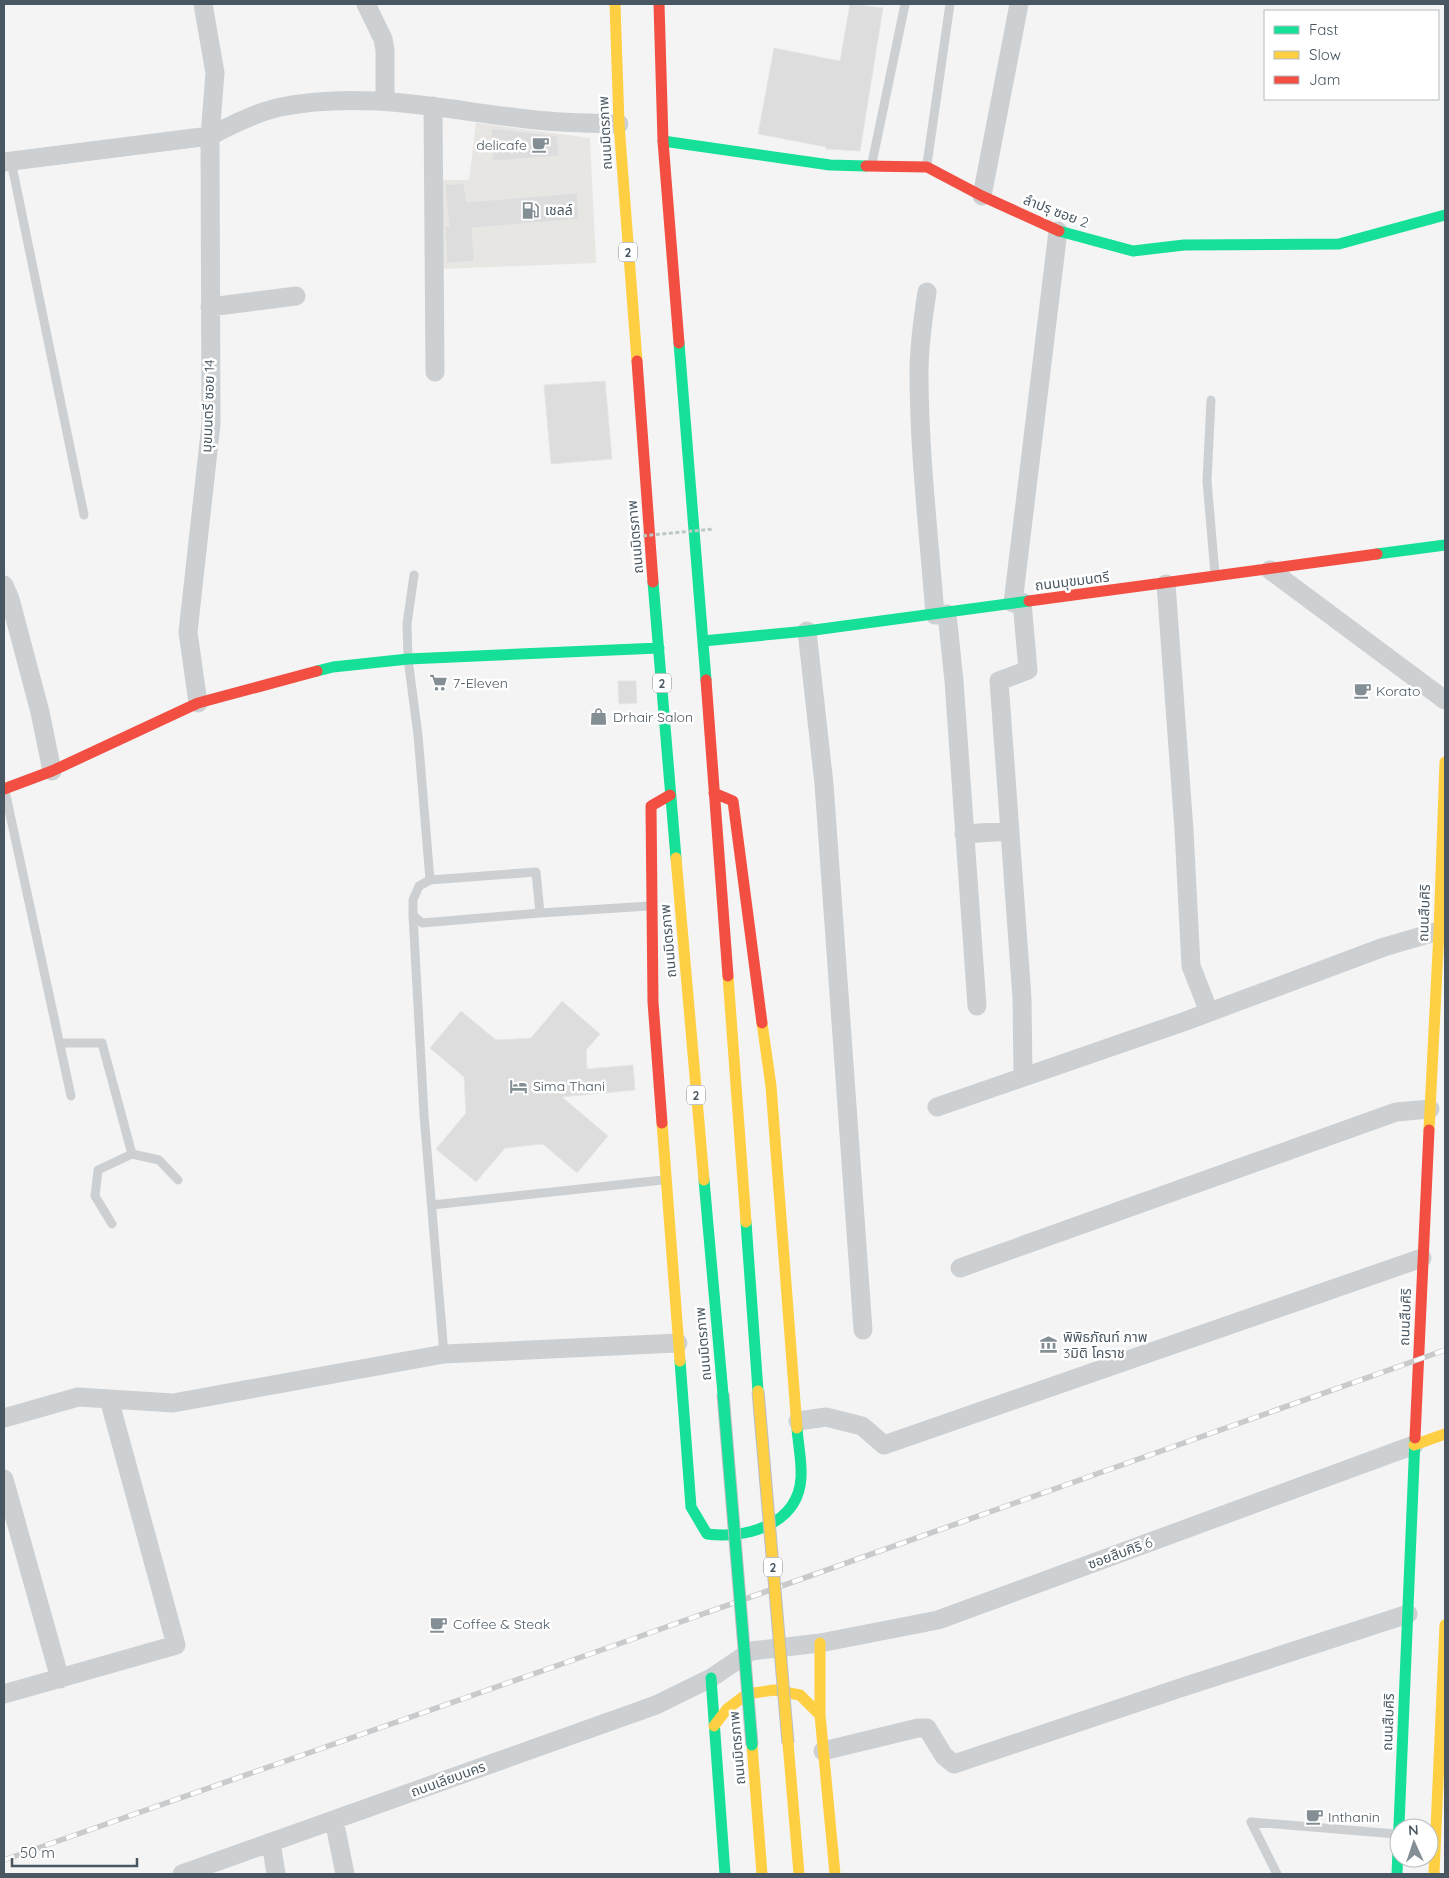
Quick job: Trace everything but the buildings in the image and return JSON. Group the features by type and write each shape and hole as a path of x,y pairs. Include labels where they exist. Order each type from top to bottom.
{"main road":[{"name":"ถนนมิตรภาพ","path":"615,4 619,124 670,795 723,1394 762,1874"},
{"name":"2","path":"659,4 663,141 703,641 758,1391 799,1874"},
{"name":"ลำปรุ ซอย 2","path":"663,141 830,165 927,166 982,196 1058,231 1133,251 1184,245 1339,244 1445,215"},
{"name":"ถนนมุขมนตรี","path":"703,641 941,615 1445,545"},
{"path":"4,789 52,771 198,703 333,667 408,659 659,648"},
{"name":"ถนนสืบศิริ","path":"1399,1818 1422,1258 1438,1109 1439,930 1445,762"},
{"path":"670,795 651,806 653,1002 691,1507 696,1519 707,1534 724,1537 759,1530 781,1518 795,1502 801,1478 771,1086 733,801 714,793"},
{"path":"1414,1445 1445,1434"},
{"path":"1434,1874 1445,1625"},
{"path":"820,1643 820,1715 835,1874"},
{"path":"710,1678 725,1874"},
{"path":"714,1726 727,1709 747,1694 774,1690 800,1695 820,1715"}],"street":[{"name":"มุขมนตรี ซอย 14","path":"198,703 188,632 211,424 210,136 215,74 203,4"},
{"path":"366,4 383,39 386,50 385,102"},
{"path":"982,196 1019,4"},
{"path":"8,162 210,136 280,107 331,101 385,102 433,106 529,120 619,124"},
{"path":"433,106 435,372"},
{"path":"1023,1076 1022,998 999,681 1028,670 1018,603 1058,231"},
{"path":"927,292 921,334 920,390 941,615 954,681 977,1006"},
{"path":"210,307 296,296"},
{"path":"1270,570 1445,700"},
{"path":"1166,584 1183,820 1191,966 1209,1012"},
{"path":"4,585 10,599 40,712 52,771"},
{"path":"808,631 824,784 863,1330"},
{"path":"964,834 1010,831"},
{"path":"937,1107 1209,1012 1384,947 1439,930"},
{"path":"960,1268 1396,1112 1438,1109"},
{"path":"798,1421 826,1417 862,1426 884,1445 1422,1258"},
{"path":"4,1418 78,1397 173,1403 444,1354 678,1343"},
{"path":"4,1694 176,1645 109,1398"},
{"name":"ซอยสืบศิริ 6","path":"710,1678 751,1651 820,1643 938,1620 1414,1445"},
{"path":"4,1479 60,1679"},
{"path":"823,1751 918,1728 927,1728 944,1756 954,1764 1408,1614"},
{"name":"ถนนเลียบนคร","path":"182,1874 656,1705 710,1678"},
{"path":"334,1820 345,1874"},
{"path":"271,1842 276,1874"}],"lane":[{"path":"871,166 905,4"},
{"path":"927,166 950,4"},
{"path":"8,162 84,515"},
{"path":"1211,400 1206,481 1215,577"},
{"path":"414,575 408,624 408,659 418,735 430,880"},
{"path":"4,789 71,1096"},
{"path":"444,1354 424,1115 413,900 418,886 430,880 536,872 540,913"},
{"path":"413,915 422,923 652,906"},
{"path":"60,1043 102,1043 132,1154"},
{"path":"112,1224 95,1196 98,1170 132,1154 159,1160 178,1180"},
{"path":"432,1205 666,1180"},
{"path":"1277,1874 1252,1822 1389,1833"}],"path":[{"path":"630,537 714,529"}],"shaded area":[{"path":"476,123 590,138 596,263 440,269 439,180 469,180"}],"railway":[{"path":"4,1860 1445,1350"}],"traffic: fast":[{"path":"663,141 830,165 866,166"},
{"path":"1059,231 1133,251 1184,245 1339,244 1445,215"},
{"path":"679,343 706,680"},
{"path":"1377,554 1445,545"},
{"path":"653,582 676,858"},
{"path":"703,641 807,631 1029,601"},
{"path":"317,671 333,667 408,659 659,648"},
{"path":"704,1180 723,1394"},
{"path":"746,1222 758,1391"},
{"path":"680,1361 691,1507 707,1534 738,1534 753,1531 780,1518 791,1507 798,1494 801,1478 797,1428"},
{"path":"723,1394 752,1745"},
{"path":"1397,1874 1415,1438"},
{"path":"711,1678 725,1874"}],"traffic: slow":[{"path":"615,4 619,124 637,361"},
{"path":"1429,1130 1445,762"},
{"path":"676,858 704,1180"},
{"path":"728,976 746,1222"},
{"path":"762,1023 771,1086 797,1428"},
{"path":"662,1123 680,1361"},
{"path":"758,1391 788,1743"},
{"path":"1414,1445 1445,1434"},
{"path":"1434,1874 1445,1625"},
{"path":"820,1643 820,1715 835,1874"},
{"path":"714,1726 727,1709 747,1694 774,1690 800,1695 820,1715"},
{"path":"788,1743 799,1874"},
{"path":"752,1745 762,1874"}],"traffic: jam":[{"path":"659,4 663,141 679,343"},
{"path":"866,166 927,167 982,196 1059,231"},
{"path":"637,361 653,582"},
{"path":"1029,601 1377,554"},
{"path":"4,789 52,771 198,703 317,671"},
{"path":"706,680 728,976"},
{"path":"714,793 733,801 762,1023"},
{"path":"662,1123 653,1002 651,806 670,795"},
{"path":"1415,1438 1429,1130"}],"place":[{"name":"delicafe","path":"541,145"},
{"name":"เชลล์","path":"531,210"},
{"name":"7-Eleven","path":"439,683"},
{"name":"Korato","path":"1362,691"},
{"name":"Drhair Salon","path":"599,717"},
{"name":"Sima Thani","path":"519,1086"},
{"name":"พิพิธภัณท์ ภาพ 3มิติ โคราช","path":"1049,1345"},
{"name":"Coffee & Steak","path":"439,1624"},
{"name":"Inthanin","path":"1314,1817"}]}
